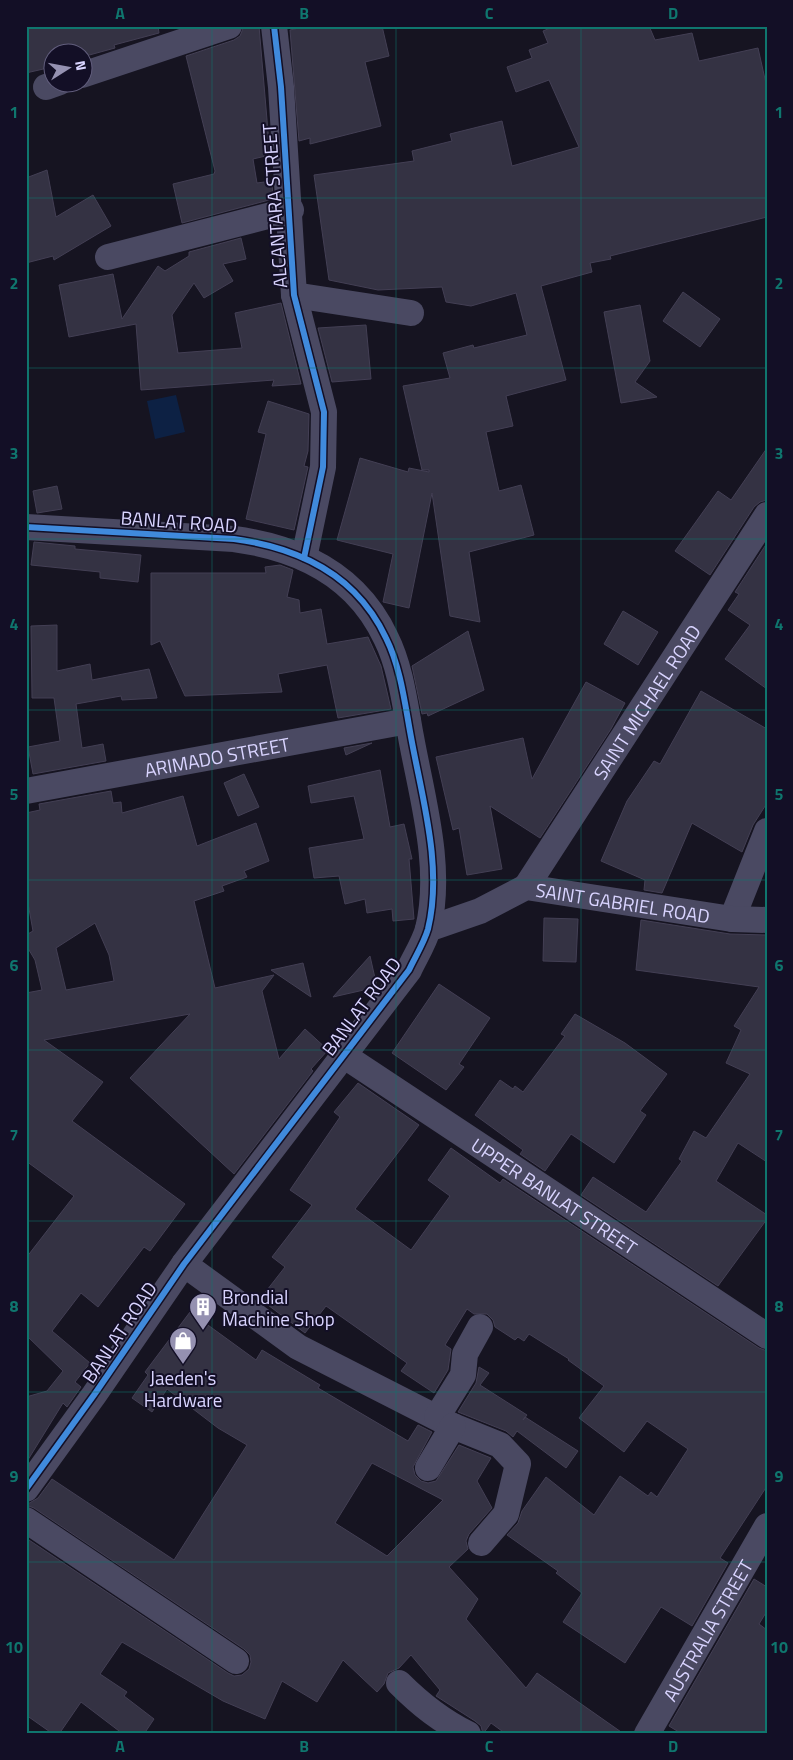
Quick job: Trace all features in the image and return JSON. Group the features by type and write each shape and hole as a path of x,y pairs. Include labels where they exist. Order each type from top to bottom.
{"street":[{"path":"92,71 229,26"},
{"name":"ALCANTARA STREET","path":"274,26 291,210 294,295 324,412 323,466 304,558"},
{"path":"108,257 291,210"},
{"path":"294,295 411,313"},
{"name":"SAINT MICHAEL ROAD","path":"526,887 767,515"},
{"name":"BANLAT ROAD","path":"26,527 234,539 260,543 304,558 330,572 353,591 370,611 386,639 396,665 431,847 432,873 428,929 409,970 342,1055 184,1264 94,1395 26,1489"},
{"name":"ARIMADO STREET","path":"26,791 408,721"},
{"path":"732,919 767,831"},
{"name":"SAINT GABRIEL ROAD","path":"428,929 480,911 526,887 732,919 767,920"},
{"name":"UPPER BANLAT STREET","path":"342,1055 767,1336"},
{"path":"184,1264 298,1347 445,1421 500,1445 518,1464 506,1514 481,1543"},
{"path":"428,1468 464,1375 465,1354 480,1326"},
{"path":"26,1520 236,1661"},
{"name":"AUSTRALIA STREET","path":"647,1734 767,1526"},
{"path":"400,1683 422,1706 438,1718 468,1734"}],"water":[{"path":"176,395 185,432 155,439 147,401"}],"building":[{"path":"26,26 158,26 159,33 114,45 115,48 92,54 92,42 42,42 42,69 26,73"},
{"path":"244,26 259,26 270,155 253,159 257,183 272,181 273,199 182,223 173,184 214,174 215,171 186,56 234,40 240,36"},
{"path":"308,26 382,26 389,56 365,62 381,126 310,144 310,138 299,141 290,30"},
{"path":"555,26 649,26 655,40 692,33 699,61 758,48 767,88 767,217 610,256 611,259 590,263 592,272 541,286 566,380 506,396 513,426 486,432 499,491 521,485 534,535 469,552 480,622 450,616 432,493 409,608 383,602 393,554 337,540 360,458 408,472 409,468 429,472 429,470 422,470 403,386 450,378 443,353 473,345 474,348 527,335 516,293 471,306 446,302 442,287 378,290 329,280 314,175 414,161 412,151 452,141 450,134 502,121 512,166 579,147 549,80 516,92 507,67 532,58 529,50 548,43 543,31"},
{"path":"47,170 56,217 93,195 111,226 54,260 53,256 26,263 26,178"},
{"path":"241,238 246,259 223,264 233,281 204,298 194,283 172,315 178,353 242,348 235,313 281,303 301,384 272,386 274,380 141,390 136,324 69,337 59,285 113,274 122,319 158,266 165,271 189,256 189,252"},
{"path":"683,292 720,319 700,347 663,321"},
{"path":"640,305 650,361 635,382 657,397 621,403 604,312"},
{"path":"366,325 371,379 332,382 318,328"},
{"path":"268,401 309,414 308,451 304,466 308,467 294,530 246,519 266,434 258,432"},
{"path":"767,448 767,500 760,502 754,507 710,575 675,551 718,491 731,500"},
{"path":"57,486 62,509 37,513 33,491"},
{"path":"34,542 75,546 75,549 141,555 138,582 100,578 100,572 31,565"},
{"path":"767,543 767,689 725,659 750,625 728,610 739,594 735,592"},
{"path":"280,565 293,570 287,597 299,600 300,613 321,609 327,644 368,637 381,666 391,709 338,718 327,665 278,674 282,692 185,696 160,641 151,645 151,573 266,573 265,567"},
{"path":"623,611 658,632 638,665 604,644"},
{"path":"57,625 57,671 90,664 92,680 149,669 157,698 122,700 121,696 76,704 82,748 103,744 106,761 33,774 28,747 60,741 54,698 32,698 31,626"},
{"path":"468,631 484,690 428,716 427,713 422,714 412,666"},
{"path":"586,682 625,703 611,729 540,838 490,806 502,869 467,875 459,828 453,830 436,757 523,738 532,779"},
{"path":"701,691 767,729 767,803 753,825 742,852 692,823 662,893 644,890 645,880 601,861 627,801 654,761 660,764"},
{"path":"372,743 346,755 344,748"},
{"path":"380,770 390,827 404,824 412,859 409,859 414,919 393,921 392,909 367,913 365,899 345,904 339,876 314,878 309,848 364,839 354,796 311,803 308,786"},
{"path":"244,774 259,807 238,816 224,783"},
{"path":"111,791 113,803 121,802 122,813 183,796 197,846 256,823 269,861 244,871 247,877 222,886 224,891 194,901 215,988 274,975 262,991 279,1059 305,1029 328,1050 311,1069 313,1071 234,1174 130,1078 190,1014 44,1040 103,1082 72,1121 185,1204 150,1251 144,1247 98,1307 81,1293 52,1331 90,1363 75,1382 81,1387 67,1407 63,1403 26,1463 26,1397 47,1391 63,1371 26,1335 26,1258 74,1196 26,1161 26,993 42,990 35,960 26,945 26,935 33,931 26,892 26,813 40,810 39,804","holes":["95,923 109,955 114,981 66,990 56,948"]},
{"path":"544,918 578,919 576,962 543,961"},
{"path":"641,920 730,934 767,935 767,1162 738,1143 716,1181 767,1215 767,1219 718,1286 581,1195 593,1177 646,1212 682,1161 679,1159 694,1131 706,1138 750,1074 726,1063 741,1030 734,1026 759,987 636,970"},
{"path":"370,956 377,987 333,997"},
{"path":"303,963 311,997 271,970"},
{"path":"439,984 490,1018 459,1064 464,1067 446,1090 392,1053"},
{"path":"575,1014 625,1043 667,1074 640,1111 646,1115 614,1163 571,1134 545,1171 520,1154 523,1150 475,1115 500,1080 513,1089 515,1086 523,1092 565,1036 561,1034"},
{"path":"358,1083 419,1125 355,1209 411,1250 450,1196 428,1180 451,1148 500,1183 503,1179 759,1348 767,1351 767,1486 720,1558 728,1563 692,1626 661,1607 625,1663 563,1622 582,1593 556,1573 558,1571 507,1535 518,1523 522,1511 546,1477 594,1515 620,1476 648,1496 651,1492 657,1497 688,1449 647,1421 624,1452 579,1418 604,1386 569,1359 529,1334 524,1341 518,1337 515,1340 495,1327 493,1320 487,1314 474,1314 467,1309 445,1345 451,1349 448,1370 434,1393 401,1371 407,1363 326,1306 305,1333 260,1299 285,1267 272,1257 312,1205 290,1190 340,1117 334,1112"},
{"path":"190,1312 256,1360 262,1350 320,1385 318,1388 408,1441 418,1425 432,1432 413,1467 415,1475 421,1481 428,1483 436,1481 459,1445 491,1458 477,1481 492,1508 469,1534 466,1541 468,1549 449,1567 478,1599 466,1619 526,1688 537,1673 624,1734 506,1734 491,1723 483,1734 481,1726 475,1721 436,1696 440,1690 411,1655 399,1668 388,1673 384,1684 377,1692 343,1660 317,1702 282,1681 265,1719 223,1701 122,1642 100,1674 127,1692 124,1696 154,1719 144,1734 123,1734 81,1702 59,1734 53,1734 26,1715 26,1538 228,1673 234,1676 242,1675 249,1669 250,1655 244,1649 34,1508 26,1505 38,1498 52,1479 174,1560 247,1445 218,1428 167,1389 152,1412 132,1398 148,1375 145,1372","holes":["372,1463 443,1500 387,1556 335,1523"]},
{"path":"479,1367 489,1373 480,1385 578,1451 566,1468 517,1431 513,1437 506,1431 458,1412 476,1383"},
{"path":"754,1579 767,1587 767,1611 759,1624 767,1630 767,1734 682,1734 669,1726"}],"cycle path":[{"path":"274,26 281,87 294,295 324,412 323,467 304,558"},
{"path":"26,527 234,539 267,545 314,563 328,571 354,592 372,614 386,638 402,687 429,833 433,881 428,929 409,970 184,1264 94,1395 26,1489"}],"place":[{"name":"Brondial Machine Shop","path":"203,1331"},
{"name":"Jaeden's Hardware","path":"183,1365"}]}
